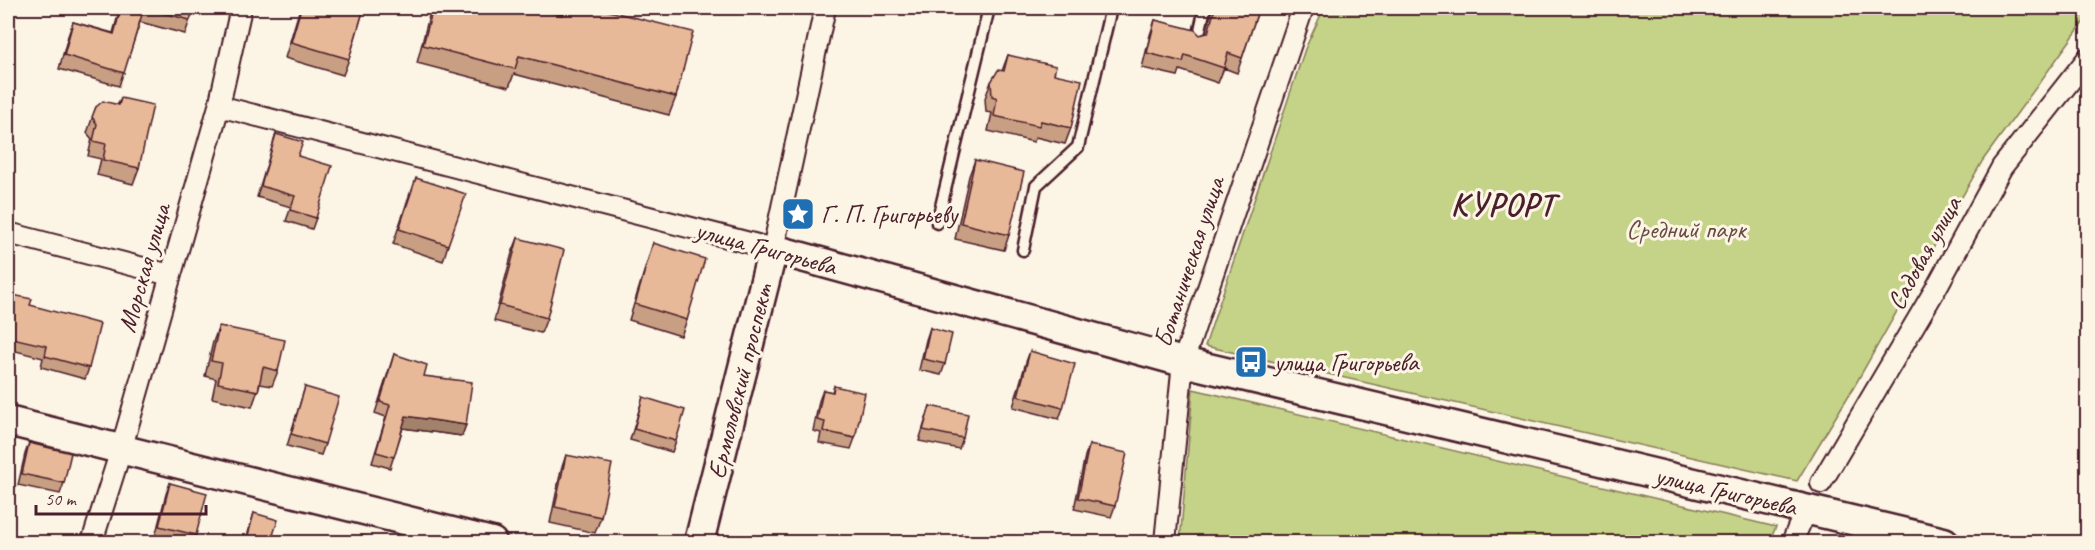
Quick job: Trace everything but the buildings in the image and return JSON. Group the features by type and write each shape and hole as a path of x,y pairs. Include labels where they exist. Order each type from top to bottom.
{"street":[{"name":"Морская улица","path":"92,543 121,450 219,106 241,8"},
{"name":"Ермоловский проспект","path":"699,543 773,249 825,8"},
{"name":"Ботаническая улица","path":"1165,543 1183,362 1303,8"},
{"name":"Садовая улица","path":"1792,543 1813,498 1935,290 2001,167 2088,58"},
{"name":"улица Григорьева","path":"219,106 773,249 1183,362 1813,498 1944,543"},
{"path":"8,233 170,275"},
{"path":"8,421 492,543"}],"lane":[{"path":"937,223 989,8"},
{"path":"1023,250 1036,186 1078,147 1111,8"},
{"path":"1197,43 1204,8"}],"green space":[{"name":"Средний парк","path":"1324,8 2087,8 2088,16 1983,160 1855,385 1797,481 1205,346 1305,49"},
{"path":"1193,389 1776,527 1769,542 1180,542"}],"place":[{"name":"Г. П. Григорьеву","path":"798,214"},
{"name":"улица Григорьева","path":"1251,362"}],"district":[{"name":"КУРОРТ","path":"1503,204"}]}
